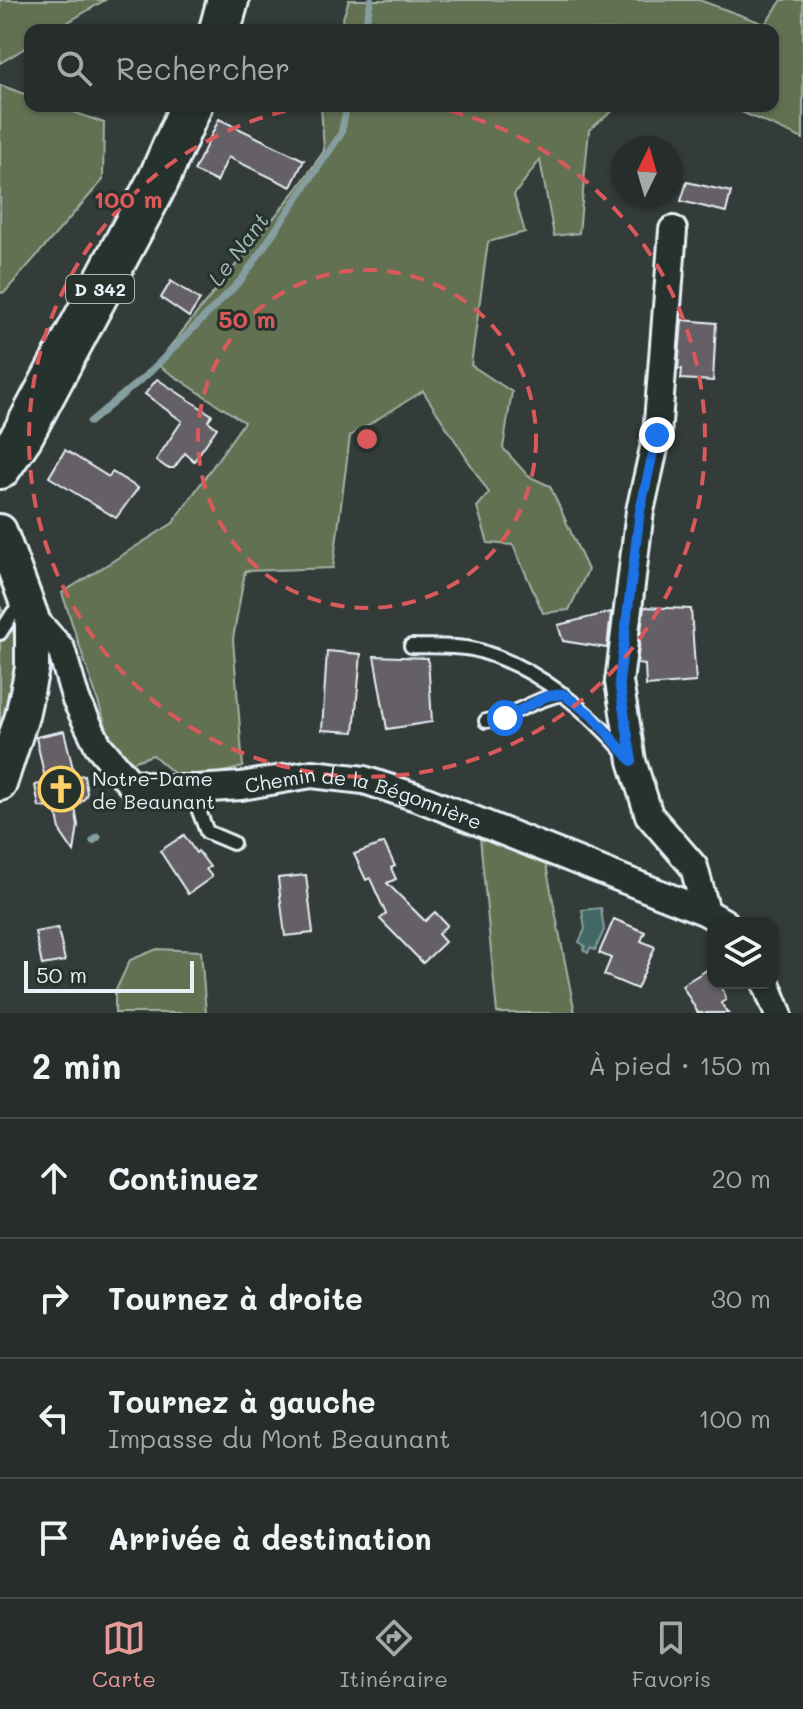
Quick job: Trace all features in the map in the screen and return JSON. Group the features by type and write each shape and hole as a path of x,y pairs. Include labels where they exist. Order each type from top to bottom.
{"main road":[{"path":"222,24 228,0"},
{"name":"D 342","path":"0,468 22,436 158,181 188,112"}],"street":[{"path":"673,230 657,435 640,511 619,682 632,761 649,815 694,867 715,917"},
{"path":"0,531 30,611 32,668 22,716 0,784"},
{"name":"Chemin de la Bégonnière","path":"30,611 61,649 76,700 98,745 129,782 163,789 196,789 241,786 312,774 364,780 431,803 715,917"},
{"path":"768,989 778,1013"}],"lane":[{"path":"0,633 13,613 30,611"},
{"path":"411,646 477,650 512,664 563,694 591,715 632,761"},
{"path":"486,721 505,718 547,696 563,694"},
{"path":"196,789 199,811 207,832 233,843"}],"green space":[{"path":"0,0 105,0 65,24 24,24 24,49 0,63"},
{"path":"349,0 699,0 765,24 341,24"},
{"path":"782,0 803,0 803,139 742,112 779,112 779,24 765,24"},
{"path":"0,85 24,94 24,112 74,112 104,123 103,180 5,292 0,293"},
{"path":"321,112 612,112 589,130 579,233 554,236 540,160 514,195 525,232 488,242 471,365 512,392 503,448 528,476 550,486 588,570 569,610 543,613 513,545 488,543 477,507 489,493 423,391 350,436 333,568 245,571 233,639 243,767 212,775 176,775 153,755 132,762 110,738 62,593 173,523 244,422 156,364 324,151"},
{"path":"0,606 19,644 8,718 0,742"},
{"path":"480,838 546,865 575,1013 497,1013"},
{"path":"157,949 201,951 206,1013 115,1013 115,992 130,960"}],"water":[{"path":"601,908 604,930 595,950 590,948 588,953 579,942 585,929 582,910"}],"building":[{"path":"219,119 304,160 291,187 228,157 217,182 194,171"},
{"path":"687,182 731,192 726,212 683,201"},
{"path":"171,281 200,300 189,317 161,298"},
{"path":"682,320 716,323 713,381 681,379 682,369 678,369"},
{"path":"157,379 212,415 208,421 217,428 194,461 185,453 174,468 167,468 156,460 182,421 145,394"},
{"path":"65,450 109,477 112,472 138,488 116,518 49,477"},
{"path":"644,607 691,609 696,682 646,686 645,665 637,664"},
{"path":"611,612 607,648 563,641 558,625"},
{"path":"327,651 361,654 354,732 322,730"},
{"path":"374,656 428,658 432,722 387,729"},
{"name":"Notre-Dame de Beaunant","path":"64,731 75,777 84,775 87,793 75,808 78,825 74,852 61,833 55,808 39,807 35,785 46,783 36,737"},
{"path":"184,835 210,867 206,869 212,877 188,894 160,851"},
{"path":"384,843 395,866 391,868 396,879 387,883 425,921 435,912 447,925 438,934 445,942 423,963 380,919 386,914 370,878 366,880 354,854"},
{"path":"306,875 313,933 285,936 278,878"},
{"path":"614,919 645,932 641,941 655,947 637,989 604,975 611,958 599,953"},
{"path":"58,928 65,961 42,965 35,932"},
{"path":"707,970 707,989 722,989 726,1000 721,1003 728,1013 698,1013 682,985"}],"waterway":[{"name":"Le Nant","path":"365,24 371,0"},
{"name":"Le Nant","path":"90,422 150,372 242,279 341,134 346,112"},
{"path":"93,841 98,837"}],"place":[{"name":"Notre-Dame de Beaunant","path":"61,789"}],"route":[{"path":"505,718 547,696 563,694 591,715 632,761 619,682 640,511 657,435"}]}
